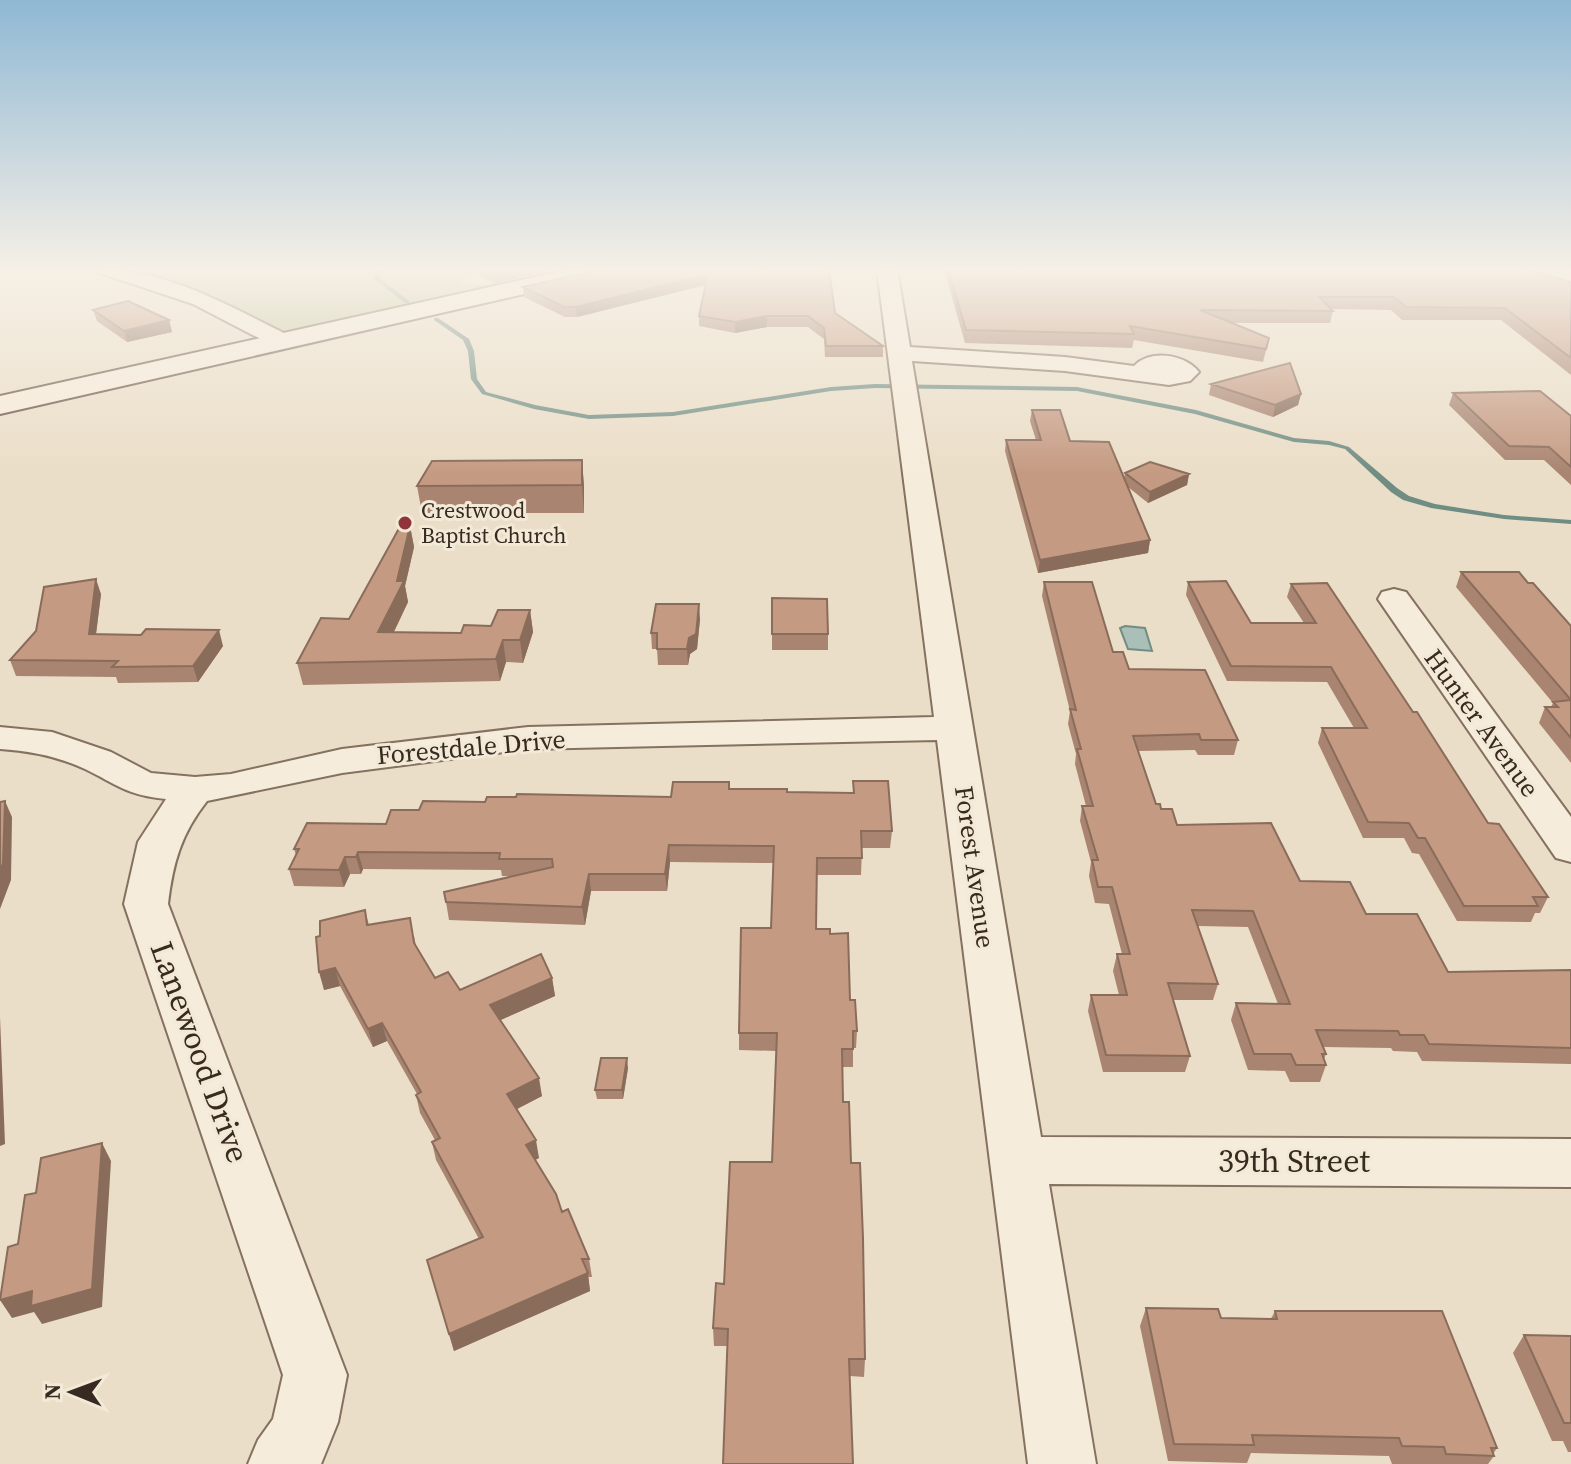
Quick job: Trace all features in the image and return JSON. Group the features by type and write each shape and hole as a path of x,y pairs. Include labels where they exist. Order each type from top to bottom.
{"main road":[{"path":"0,405 304,337"}],"street":[{"path":"275,337 284,342"},
{"name":"Forest Avenue","path":"897,337 1062,1464"},
{"path":"900,358 1148,372"},
{"name":"Hunter Avenue","path":"1394,599 1571,848"},
{"name":"Forestdale Drive","path":"0,738 38,740 97,760 142,784 195,790 231,786 342,761 528,738 955,728"},
{"name":"Lanewood Drive","path":"195,790 170,820 152,853 146,904 315,1375 309,1415 282,1464"},
{"name":"39th Street","path":"1017,1160 1571,1163"}],"water":[{"path":"1120,628 1145,628 1152,651 1128,649"}],"building":[{"path":"825,337 870,337 883,346 826,346"},
{"path":"1197,337 1267,337 1266,349"},
{"path":"1544,337 1571,337 1571,358"},
{"path":"1290,363 1301,394 1275,405 1211,384"},
{"path":"1540,391 1571,416 1571,467 1549,447 1509,446 1453,393"},
{"path":"1032,410 1060,410 1070,441 1109,442 1150,540 1040,560 1006,440 1041,440"},
{"path":"582,460 582,485 417,486 432,461"},
{"path":"1150,462 1189,474 1150,492 1125,473"},
{"path":"402,523 410,526 397,581 404,581 378,632 461,633 464,625 491,626 498,610 530,610 520,640 503,640 496,659 297,663 321,618 349,619"},
{"path":"1461,572 1519,572 1528,583 1533,583 1571,626 1571,700"},
{"path":"96,579 89,634 141,635 146,629 219,630 193,666 112,667 118,661 10,660 36,631 44,587"},
{"path":"1226,581 1251,623 1316,623 1291,584 1327,583 1413,712 1417,712 1488,823 1499,824 1548,897 1533,897 1538,906 1464,906 1425,838 1418,838 1409,823 1368,822 1322,728 1367,728 1331,667 1231,666 1188,582"},
{"path":"1044,582 1092,582 1113,652 1123,652 1129,669 1205,670 1238,740 1201,740 1199,734 1133,736 1156,804 1160,804 1161,809 1172,809 1177,825 1271,823 1300,881 1350,882 1366,914 1417,914 1448,972 1571,970 1571,1048 1429,1044 1424,1035 1400,1035 1398,1031 1316,1030 1326,1054 1322,1054 1326,1065 1296,1065 1291,1054 1254,1054 1236,1003 1290,1004 1253,911 1192,910 1218,984 1168,983 1190,1056 1106,1055 1091,995 1127,995 1117,954 1130,954 1112,887 1098,887 1092,860 1098,860 1082,806 1093,806 1077,749 1081,749 1070,709 1076,710"},
{"path":"772,598 827,599 828,634 772,634"},
{"path":"656,604 699,604 696,634 689,638 687,649 657,649 657,633 651,633"},
{"path":"1571,700 1571,738 1545,707 1558,707 1553,702"},
{"path":"853,781 888,781 892,831 861,831 862,858 817,858 816,929 830,929 830,934 848,933 850,1000 855,1000 857,1031 853,1031 853,1049 842,1049 843,1102 849,1102 851,1163 860,1163 863,1238 865,1359 849,1359 853,1464 723,1464 728,1329 713,1328 716,1283 724,1284 730,1162 772,1162 777,1033 739,1033 741,928 771,928 774,846 669,845 665,874 589,874 582,907 446,902 444,892 553,867 552,859 499,859 500,853 358,852 356,857 345,857 339,870 289,869 299,849 294,849 307,823 386,824 391,810 419,810 423,801 485,802 487,797 516,797 517,794 671,797 673,782 729,782 729,789 854,793"},
{"path":"5,801 3,863 0,872 0,802"},
{"path":"365,910 367,925 410,918 414,943 435,978 448,972 460,990 541,954 552,978 490,1005 539,1078 507,1094 536,1140 526,1145 556,1194 562,1212 568,1209 589,1259 582,1259 588,1273 449,1334 427,1260 483,1237 432,1142 440,1138 416,1095 421,1092 382,1023 368,1029 335,968 319,972 316,937 320,936 320,921"},
{"path":"601,1058 627,1058 622,1090 595,1090"},
{"path":"102,1143 92,1289 31,1306 32,1291 0,1300 8,1247 18,1244 25,1195 36,1193 41,1158"},
{"path":"1146,1308 1218,1309 1221,1318 1277,1319 1275,1311 1442,1311 1497,1448 1491,1448 1494,1456 1446,1454 1444,1447 1402,1446 1399,1438 1252,1435 1254,1445 1174,1444"},
{"path":"1524,1335 1571,1336 1571,1423 1564,1423"}],"waterway":[{"path":"463,337 471,351 474,379 484,393 534,407 589,417 673,414 831,389 875,386 1077,389 1196,412 1294,440 1347,448 1394,490 1406,498 1434,506 1504,517 1571,522"}],"place":[{"name":"Crestwood Baptist Church","path":"405,523"}]}
